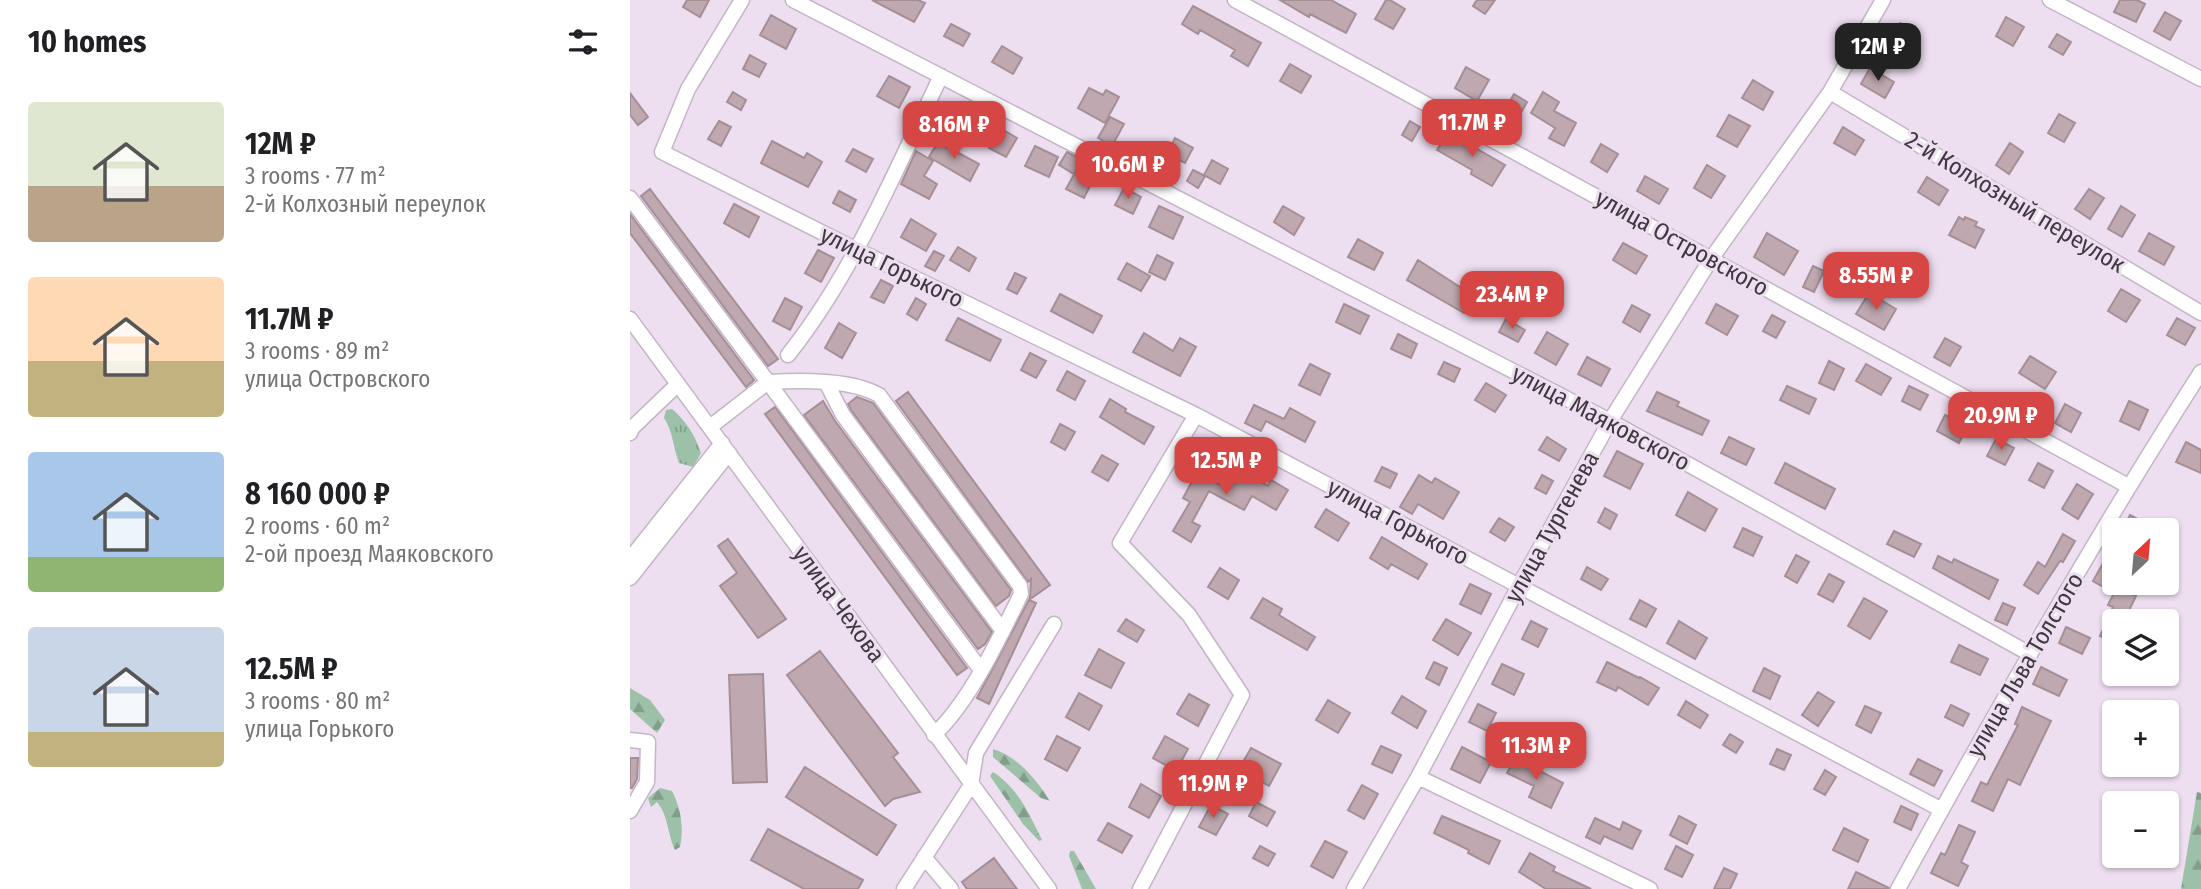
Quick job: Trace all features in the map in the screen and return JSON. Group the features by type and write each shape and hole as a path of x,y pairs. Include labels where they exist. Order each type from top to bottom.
{"street":[{"name":"улица Горького","path":"743,0 688,89 662,152 1196,415 1942,810"},
{"name":"улица Маяковского","path":"793,0 1610,421 2030,654"},
{"name":"улица Островского","path":"1235,0 2128,486"},
{"name":"улица Тургенева","path":"1354,889 1418,777 1610,421 1711,259 1830,92 1883,0"},
{"path":"2050,0 2201,79"},
{"path":"788,355 815,322 942,76"},
{"name":"2-й Колхозный переулок","path":"1830,92 2201,313"},
{"path":"630,198 981,670"},
{"name":"улица Чехова","path":"630,320 1049,889"},
{"name":"улица Льва Толстого","path":"1898,889 2128,486 2201,372"},
{"path":"710,427 768,382 792,381 860,387 879,395 1016,577 1021,594 1003,631 950,720 934,735"},
{"path":"630,433 678,384"},
{"path":"827,384 843,415 1003,631"},
{"path":"1140,889 1242,695 1189,615 1120,542 1196,415"},
{"path":"630,559 726,448"},
{"path":"630,578 726,448"},
{"path":"904,889 971,785 976,753 1054,624"},
{"path":"630,740 648,742 648,782 630,811"},
{"path":"1418,777 1650,889"},
{"path":"924,857 951,889"}],"green space":[{"path":"672,409 690,429 701,453 693,467 679,463 664,418 666,410"},
{"path":"630,688 650,700 665,720 657,733 630,709"},
{"path":"993,749 1010,757 1026,770 1050,801 1041,798 993,757"},
{"path":"993,772 1016,794 1042,840 1039,841 1023,824 990,776"},
{"path":"660,788 672,791 680,811 681,840 680,847 675,850 661,808 657,802 651,807 648,798"},
{"path":"2197,792 2201,793 2201,889 2181,889"},
{"path":"1070,851 1074,851 1096,889 1082,889 1069,856"}],"building":[{"path":"687,0 709,0 700,17 683,7"},
{"path":"872,0 918,0 925,3 914,22"},
{"path":"1280,0 1331,0 1356,14 1346,33 1310,14 1309,17"},
{"path":"1386,0 1405,9 1393,29 1375,19"},
{"path":"1477,0 1495,0 1485,14 1473,6"},
{"path":"2120,0 2137,0 2145,4 2136,22 2114,12"},
{"path":"1193,6 1261,43 1248,66 1231,56 1235,50 1200,30 1198,34 1182,24"},
{"path":"2165,12 2181,21 2170,40 2154,31"},
{"path":"771,15 796,29 786,49 760,35"},
{"path":"2006,17 2024,27 2013,46 1996,36"},
{"path":"1900,23 1913,30 1907,42 1893,35"},
{"path":"951,24 970,34 963,46 944,36"},
{"path":"2057,34 2071,42 2063,55 2049,47"},
{"path":"1002,46 1022,58 1013,74 992,62"},
{"path":"750,55 766,64 759,77 743,69"},
{"path":"1290,64 1311,76 1301,93 1280,81"},
{"path":"1466,67 1489,80 1477,101 1455,88"},
{"path":"1870,68 1894,82 1885,98 1861,84"},
{"path":"889,76 910,87 899,108 877,96"},
{"path":"1753,80 1773,92 1763,110 1742,98"},
{"path":"1089,88 1103,95 1106,90 1119,97 1105,123 1078,108"},
{"path":"733,92 746,100 741,110 727,102"},
{"path":"1543,92 1559,102 1554,111 1576,123 1564,146 1549,138 1555,128 1531,113"},
{"path":"630,93 648,117 638,125 630,115"},
{"path":"1514,94 1527,102 1514,125 1501,117"},
{"path":"952,105 969,115 962,127 945,118"},
{"path":"2059,114 2075,123 2064,142 2048,133"},
{"path":"1729,115 1750,126 1737,147 1717,136"},
{"path":"1110,117 1124,124 1112,146 1098,138"},
{"path":"719,121 731,127 721,146 708,139"},
{"path":"1410,121 1420,127 1412,141 1402,135"},
{"path":"1843,127 1864,140 1855,155 1834,143"},
{"path":"1000,128 1017,138 1006,157 989,148"},
{"path":"1448,132 1505,165 1492,186 1471,174 1472,170 1437,150"},
{"path":"1175,138 1193,148 1185,163 1167,154"},
{"path":"772,141 804,158 807,153 822,162 808,187 761,163"},
{"path":"938,142 979,164 970,181 929,157"},
{"path":"2010,143 2023,152 2009,174 1996,165"},
{"path":"1601,144 1618,154 1607,172 1591,162"},
{"path":"1035,146 1058,157 1049,177 1025,166"},
{"path":"853,149 873,159 866,172 846,161"},
{"path":"916,151 933,161 924,176 937,184 929,199 901,184"},
{"path":"1067,152 1082,160 1074,174 1059,165"},
{"path":"1212,160 1228,169 1220,184 1204,175"},
{"path":"1707,165 1725,176 1711,198 1694,188"},
{"path":"1077,169 1094,178 1084,198 1066,189"},
{"path":"1193,170 1205,176 1198,188 1187,181"},
{"path":"1645,176 1668,189 1659,204 1637,191"},
{"path":"1927,177 1948,190 1939,205 1918,192"},
{"path":"1124,188 1141,197 1133,214 1115,205"},
{"path":"650,189 778,359 768,366 641,196"},
{"path":"2089,189 2104,198 2090,219 2075,209"},
{"path":"839,191 856,200 850,212 833,203"},
{"path":"734,204 759,217 749,237 724,223"},
{"path":"1159,206 1183,217 1173,239 1149,227"},
{"path":"1283,206 1304,218 1294,235 1274,222"},
{"path":"2121,206 2135,215 2122,237 2108,229"},
{"path":"630,214 754,380 746,387 630,233"},
{"path":"1959,217 1977,222 1975,226 1984,230 1975,248 1949,235"},
{"path":"911,219 936,234 926,251 901,237"},
{"path":"1767,233 1798,251 1784,275 1754,257"},
{"path":"2149,233 2174,247 2164,265 2139,251"},
{"path":"1358,239 1383,253 1374,270 1348,257"},
{"path":"1623,243 1647,256 1636,274 1613,260"},
{"path":"958,247 976,258 969,271 950,260"},
{"path":"818,250 834,258 821,282 805,273"},
{"path":"934,251 944,256 935,271 925,266"},
{"path":"1157,255 1173,263 1165,280 1149,272"},
{"path":"1418,260 1474,296 1464,313 1407,280"},
{"path":"1127,263 1150,276 1141,291 1118,279"},
{"path":"1813,266 1824,271 1814,292 1803,287"},
{"path":"1015,273 1026,278 1017,294 1007,289"},
{"path":"881,280 893,286 884,303 871,297"},
{"path":"2121,289 2140,300 2126,322 2108,311"},
{"path":"1869,293 1896,309 1884,330 1856,314"},
{"path":"1060,294 1102,316 1093,333 1051,311"},
{"path":"785,298 802,307 790,330 773,321"},
{"path":"916,298 926,304 917,320 907,314"},
{"path":"1344,304 1369,316 1360,334 1336,322"},
{"path":"1716,304 1738,316 1727,335 1706,323"},
{"path":"1632,305 1650,315 1640,332 1623,322"},
{"path":"1772,315 1785,322 1776,338 1763,331"},
{"path":"958,318 1001,340 990,361 946,340"},
{"path":"2177,318 2195,328 2185,345 2167,335"},
{"path":"1506,319 1525,330 1518,342 1499,332"},
{"path":"839,323 856,333 842,358 825,348"},
{"path":"1547,332 1568,344 1556,365 1535,353"},
{"path":"1144,333 1173,351 1180,338 1196,347 1180,376 1133,352"},
{"path":"1398,334 1417,344 1411,358 1391,349"},
{"path":"1945,338 1961,347 1950,366 1934,357"},
{"path":"1030,353 1046,361 1036,378 1021,370"},
{"path":"2030,356 2056,372 2045,389 2019,373"},
{"path":"1587,357 1610,369 1601,386 1578,374"},
{"path":"1829,361 1844,369 1834,390 1819,383"},
{"path":"1444,362 1460,369 1454,382 1438,374"},
{"path":"1310,364 1330,374 1320,395 1299,385"},
{"path":"1866,364 1891,378 1881,395 1856,381"},
{"path":"1067,371 1085,381 1075,400 1057,390"},
{"path":"1486,383 1506,395 1495,412 1475,400"},
{"path":"1787,386 1816,399 1809,414 1780,400"},
{"path":"1909,386 1928,395 1920,410 1902,401"},
{"path":"908,392 1050,585 1029,600 1036,603 989,704 977,698 1030,598 1031,579 1028,582 896,401"},
{"path":"1657,392 1679,402 1677,406 1709,421 1702,435 1647,411"},
{"path":"857,397 873,403 1011,590 1009,596 996,606 851,410 848,404"},
{"path":"1110,399 1126,409 1125,412 1154,427 1144,444 1100,417"},
{"path":"823,401 835,421 992,632 985,644 978,649 804,415"},
{"path":"2129,401 2148,410 2139,430 2120,421"},
{"path":"2065,404 2081,413 2071,432 2055,423"},
{"path":"1254,405 1284,419 1290,408 1315,422 1305,442 1266,421 1261,431 1245,423"},
{"path":"775,407 967,668 957,675 765,414"},
{"path":"1945,415 1967,426 1959,443 1937,431"},
{"path":"1060,424 1075,432 1065,450 1051,442"},
{"path":"1547,437 1566,449 1559,461 1539,450"},
{"path":"1729,437 1754,449 1746,465 1721,453"},
{"path":"1996,439 2014,448 2005,465 1987,456"},
{"path":"2186,442 2201,450 2201,473 2176,462"},
{"path":"1617,451 1643,464 1630,489 1604,476"},
{"path":"1102,455 1118,464 1108,481 1092,472"},
{"path":"1785,463 1835,489 1825,509 1775,483"},
{"path":"2038,463 2053,471 2044,488 2029,480"},
{"path":"1233,467 1268,486 1271,480 1288,490 1276,510 1252,496 1244,510 1209,491 1192,522 1200,526 1191,542 1173,531 1190,502 1183,498 1197,472 1223,486"},
{"path":"1382,467 1397,474 1390,488 1375,481"},
{"path":"1419,475 1432,483 1435,478 1459,492 1443,519 1418,504 1412,514 1400,507"},
{"path":"1542,475 1553,481 1546,494 1535,488"},
{"path":"2077,484 2093,494 2078,519 2062,509"},
{"path":"1688,492 1717,509 1705,531 1676,515"},
{"path":"1605,508 1617,515 1610,529 1598,522"},
{"path":"1326,509 1349,523 1338,541 1315,527"},
{"path":"1499,518 1514,527 1505,541 1490,532"},
{"path":"1743,528 1762,537 1753,556 1734,547"},
{"path":"1894,531 1921,544 1914,557 1887,544"},
{"path":"2063,534 2075,541 2063,562 2060,561 2038,594 2024,585 2038,562 2045,567"},
{"path":"1382,537 1427,564 1418,579 1391,564 1388,569 1370,558"},
{"path":"728,539 786,619 758,638 720,586 737,573 718,546"},
{"path":"1796,555 1809,562 1797,583 1785,576"},
{"path":"1938,556 1952,563 1954,559 1998,580 1989,599 1933,568"},
{"path":"2102,565 2102,586 2093,581"},
{"path":"1587,567 1608,579 1601,590 1581,579"},
{"path":"1220,568 1239,580 1228,599 1208,587"},
{"path":"1829,574 1844,582 1833,602 1818,594"},
{"path":"1470,584 1491,594 1481,614 1460,604"},
{"path":"2113,595 2136,596 2130,609 2112,609 2108,605"},
{"path":"1263,598 1282,609 1279,615 1315,637 1307,650 1251,618"},
{"path":"1864,598 1887,611 1870,639 1848,626"},
{"path":"1640,600 1656,609 1646,627 1630,619"},
{"path":"2003,603 2015,608 2007,625 1995,620"},
{"path":"1126,619 1144,630 1137,642 1118,631"},
{"path":"1446,619 1471,633 1458,655 1433,640"},
{"path":"1531,621 1547,629 1538,647 1522,639"},
{"path":"1679,621 1707,638 1695,659 1667,643"},
{"path":"2066,627 2090,638 2082,654 2059,643"},
{"path":"1959,645 1988,659 1980,675 1951,662"},
{"path":"1099,649 1124,663 1111,688 1085,675"},
{"path":"820,651 898,753 893,757 920,792 893,799 885,806 787,675"},
{"path":"1434,662 1447,668 1439,685 1426,678"},
{"path":"1607,662 1659,688 1648,705 1618,687 1616,691 1597,682"},
{"path":"1502,664 1524,674 1514,695 1492,684"},
{"path":"2041,667 2067,680 2059,696 2033,684"},
{"path":"1764,668 1780,676 1770,699 1753,691"},
{"path":"763,674 767,782 733,783 729,675"},
{"path":"1818,692 1834,702 1818,726 1802,715"},
{"path":"1079,693 1102,706 1089,730 1066,717"},
{"path":"1189,694 1209,705 1198,726 1177,714"},
{"path":"1402,696 1426,711 1417,728 1392,713"},
{"path":"1328,700 1350,713 1338,733 1316,720"},
{"path":"1686,701 1708,715 1700,728 1678,715"},
{"path":"1478,704 1496,713 1487,731 1469,722"},
{"path":"1951,705 1969,714 1963,726 1945,717"},
{"path":"1865,706 1881,713 1871,733 1856,725"},
{"path":"2022,707 2051,721 2020,785 2008,779 1993,811 1972,801 1981,782 1987,785 2018,725 2015,724"},
{"path":"1730,734 1743,742 1736,753 1723,745"},
{"path":"1057,736 1080,748 1067,771 1045,759"},
{"path":"1165,736 1188,749 1176,771 1153,758"},
{"path":"1381,746 1401,755 1392,773 1372,764"},
{"path":"1462,747 1491,762 1480,783 1451,769"},
{"path":"1251,748 1281,764 1269,786 1239,769"},
{"path":"1777,749 1791,755 1784,770 1770,764"},
{"path":"1516,756 1563,783 1551,808 1529,797 1534,786 1507,773"},
{"path":"630,758 638,758 637,779 632,788 630,788"},
{"path":"1918,759 1942,771 1934,786 1910,774"},
{"path":"805,767 896,825 877,855 786,797"},
{"path":"1825,770 1836,777 1825,795 1814,789"},
{"path":"1141,784 1161,796 1149,818 1129,807"},
{"path":"1362,785 1378,794 1364,819 1348,810"},
{"path":"1256,802 1275,812 1267,826 1249,816"},
{"path":"1211,805 1228,814 1216,835 1199,827"},
{"path":"1901,806 1918,814 1911,830 1894,822"},
{"path":"1442,816 1500,841 1489,864 1468,853 1469,850 1434,833"},
{"path":"1679,816 1696,825 1687,844 1670,835"},
{"path":"1595,818 1620,830 1623,822 1641,831 1632,849 1604,836 1600,844 1586,837"},
{"path":"1108,823 1132,836 1122,853 1098,840"},
{"path":"1959,825 1975,832 1961,862 1968,866 1958,886 1931,873 1941,853 1945,855"},
{"path":"1844,828 1868,840 1858,862 1833,850"},
{"path":"768,829 863,880 858,889 804,889 751,860"},
{"path":"1325,841 1347,852 1333,878 1311,866"},
{"path":"1260,846 1275,854 1268,866 1253,858"},
{"path":"1676,846 1693,855 1682,877 1665,869"},
{"path":"1530,853 1555,867 1553,871 1591,889 1546,889 1519,872"},
{"path":"994,858 1017,889 967,889 962,882"},
{"path":"1724,868 1737,874 1730,889 1714,889"},
{"path":"1856,872 1889,888 1848,889"}]}
